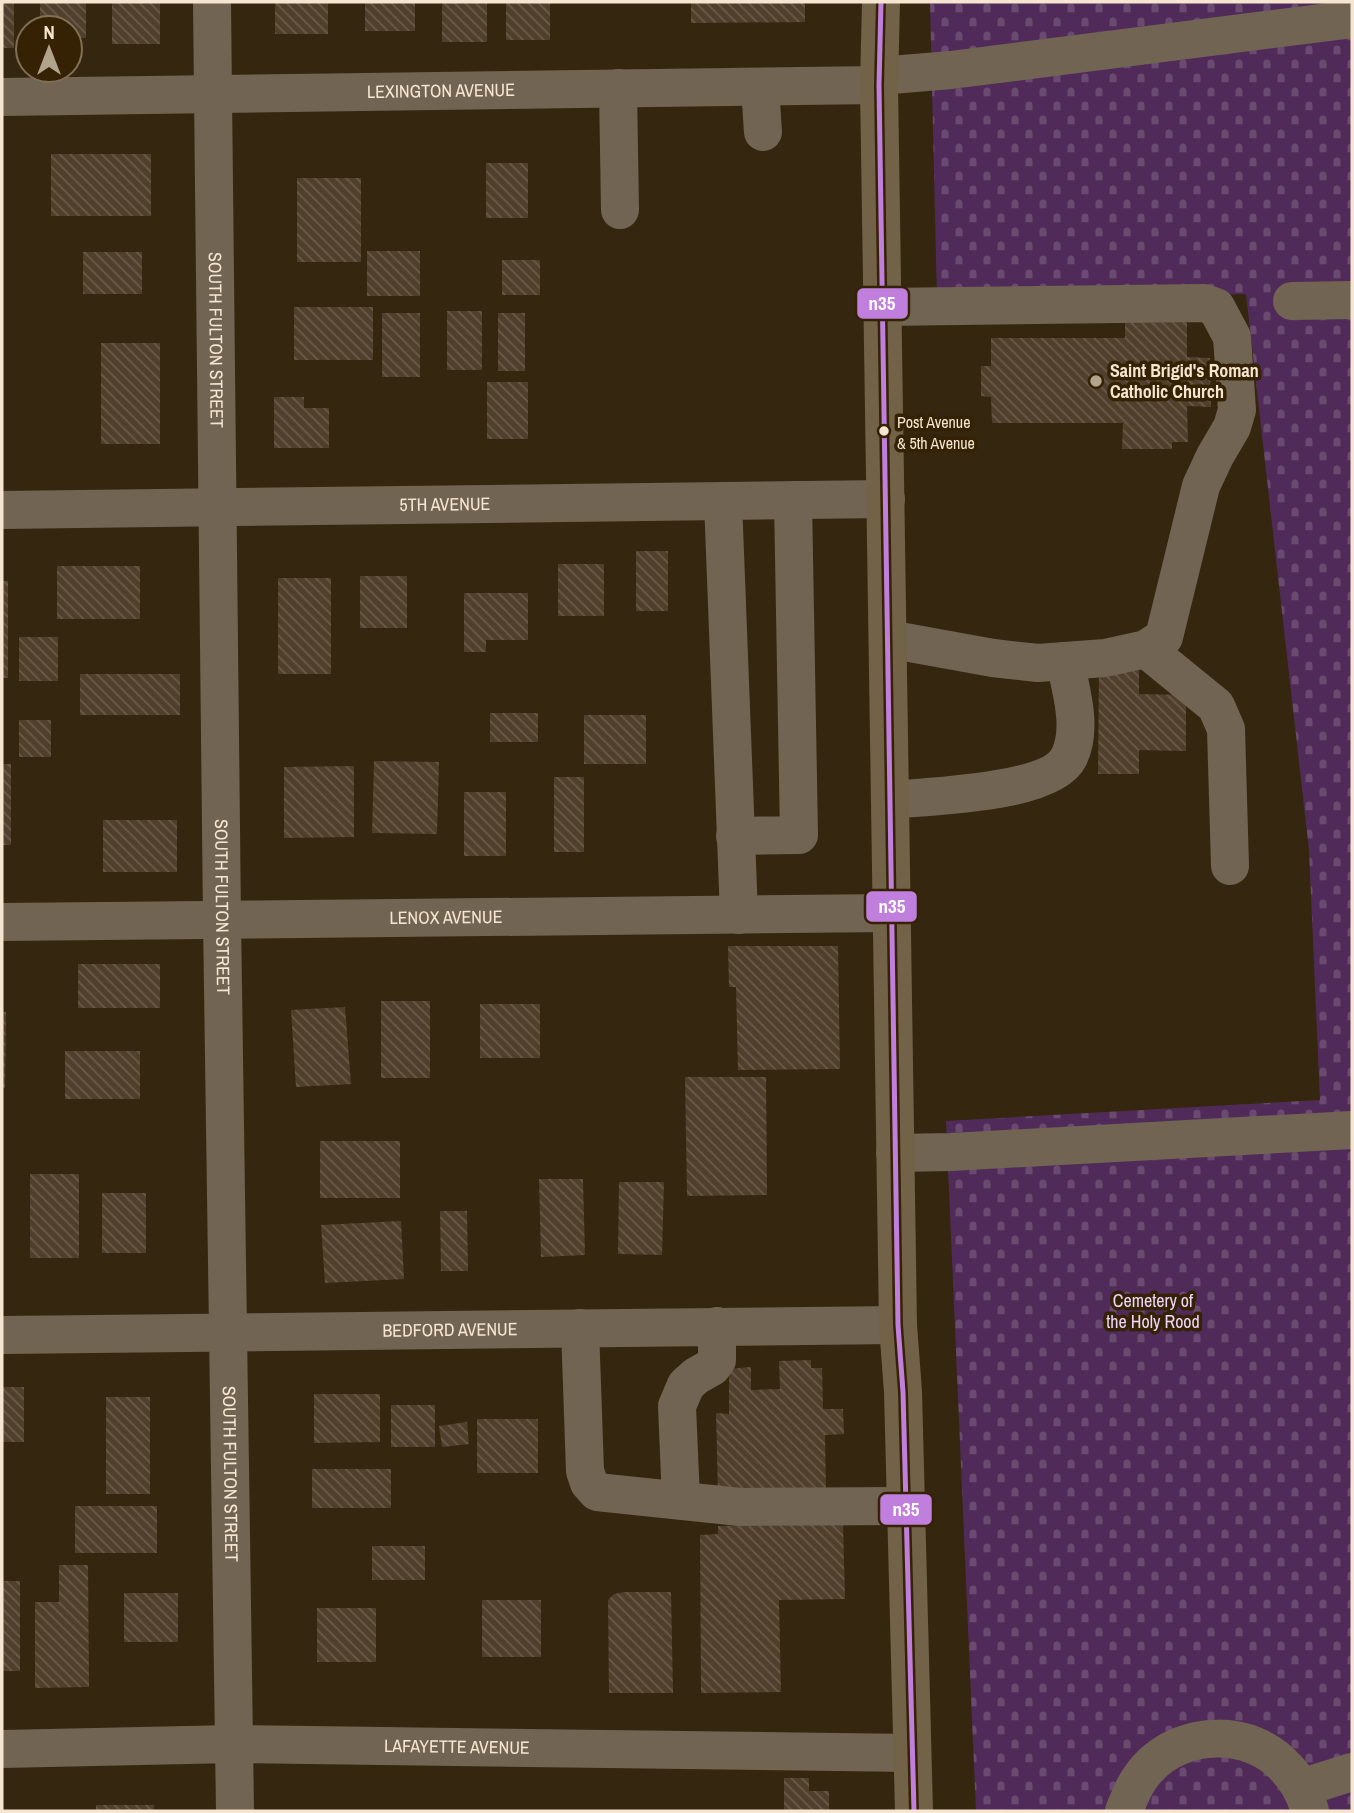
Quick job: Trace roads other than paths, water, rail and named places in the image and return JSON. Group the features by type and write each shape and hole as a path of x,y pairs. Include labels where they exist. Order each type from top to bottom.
{"main road":[{"path":"881,2 879,80 898,1325 903,1392 914,1811"}],"street":[{"name":"SOUTH FULTON STREET","path":"212,2 235,1811"},
{"name":"LEXINGTON AVENUE","path":"2,97 761,86 879,80 1352,19"},
{"path":"761,86 763,132"},
{"path":"618,88 620,210"},
{"path":"1292,301 1352,300"},
{"path":"883,307 1204,303 1216,307 1231,337 1237,410 1201,486 1164,637 1146,649 1105,658 1038,663 993,658 888,639"},
{"name":"5TH AVENUE","path":"2,510 886,499"},
{"path":"735,836 799,835 793,500"},
{"path":"723,501 739,915"},
{"path":"1146,649 1216,706 1226,729 1230,866"},
{"path":"890,800 996,790 1025,784 1052,774 1069,758 1076,729 1065,661"},
{"name":"LENOX AVENUE","path":"2,922 891,913"},
{"path":"895,1153 1352,1130"},
{"name":"BEDFORD AVENUE","path":"2,1335 898,1325"},
{"path":"681,1500 677,1406 686,1385 712,1367 717,1360 717,1326"},
{"path":"580,1328 585,1471 589,1483 597,1492 740,1507 906,1506"},
{"path":"1124,1811 1133,1788 1147,1768 1167,1752 1191,1741 1217,1738 1242,1741 1266,1751 1286,1767 1306,1799 1352,1772"},
{"name":"LAFAYETTE AVENUE","path":"2,1749 234,1744 912,1753"}],"place":[{"name":"Saint Brigid's Roman Catholic Church","path":"1096,381"},
{"name":"Post Avenue & 5th Avenue","path":"884,431"}],"park label":[{"name":"Cemetery of the Holy Rood","path":"1153,1311"}]}
